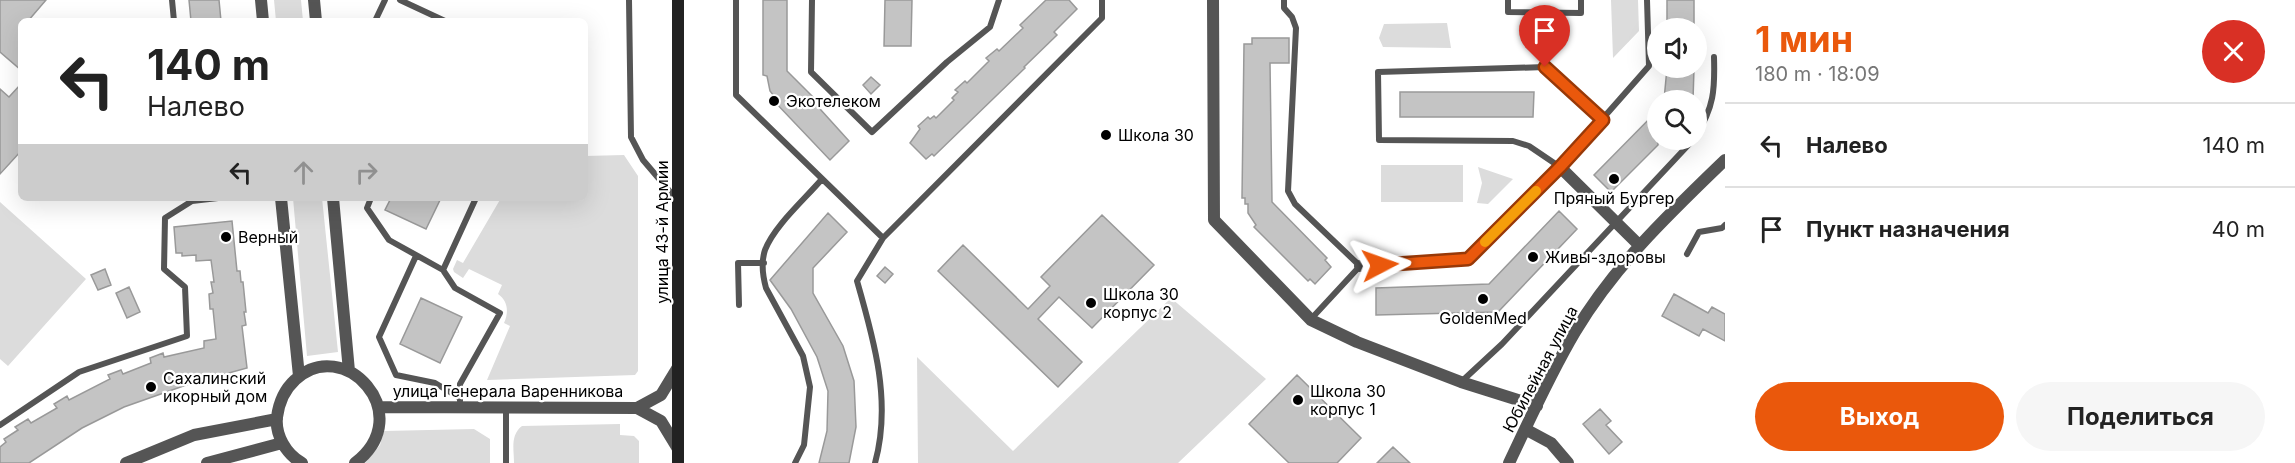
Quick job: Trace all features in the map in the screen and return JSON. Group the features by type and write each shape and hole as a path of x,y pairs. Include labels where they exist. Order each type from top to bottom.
{"main road":[{"name":"улица 43-й Армии","path":"678,0 678,463"}],"street":[{"path":"261,0 263,18"},
{"path":"314,0 316,18"},
{"path":"1213,0 1214,220 1311,320 1357,342 1461,382 1537,406"},
{"name":"Юбилейная улица","path":"1509,463 1575,332 1639,245 1725,160"},
{"path":"1360,266 1468,259 1560,167 1639,245"},
{"path":"281,201 299,376"},
{"path":"333,201 349,372"},
{"path":"302,463 282,442 277,419 279,403 287,388 299,376 323,367 349,372 363,380 373,392 379,407 380,423 376,439 368,452 355,463"},
{"name":"улица Генерала Варенникова","path":"379,407 459,403 506,408 637,408 661,395 678,367"},
{"name":"улица Генерала Варенникова","path":"637,408 661,421 678,449"},
{"path":"126,463 194,435 277,419"},
{"path":"1526,429 1551,443 1568,463"},
{"path":"207,463 282,442"}],"lane":[{"path":"172,0 174,18"},
{"path":"376,18 385,0"},
{"path":"400,0 439,18"},
{"path":"629,0 631,137 643,160 678,202"},
{"path":"736,0 736,95 883,238"},
{"path":"812,0 811,72 872,132 990,27 999,0"},
{"path":"875,463 881,429 882,396 874,341 857,281 883,238 1102,18 1102,0"},
{"path":"1284,0 1284,8 1292,17 1296,28 1288,191 1295,204 1360,266 1311,320"},
{"path":"1508,0 1509,12 1581,13 1581,0"},
{"path":"1603,120 1545,67 1378,72 1378,140 1513,141 1528,146 1560,167 1603,120 1649,66 1647,0"},
{"path":"1707,116 1711,109 1715,88 1714,57"},
{"path":"1461,382 1502,344 1614,221 1683,150"},
{"path":"795,463 804,445 810,387 803,356 766,288 763,276 764,253 772,237 822,179"},
{"path":"0,425 79,372 187,336 185,287 164,269 165,218 190,201"},
{"path":"370,201 367,208 389,240 443,270 456,288 500,313 460,384 459,403"},
{"path":"443,270 475,201"},
{"path":"1688,254 1700,232 1722,228 1725,225"},
{"path":"416,256 379,337 396,375 435,383 459,403"},
{"path":"739,306 738,263 764,263"},
{"path":"506,408 506,463"}],"shaded area":[{"path":"274,0 301,0 303,18 276,18"},
{"path":"1611,0 1638,0 1639,31 1613,58"},
{"path":"1447,23 1451,48 1383,47 1379,38 1384,24"},
{"path":"624,155 638,176 638,371 635,375 487,380 510,326 504,323 507,307 498,294 502,285 469,269 463,278 453,269 457,260 463,263 499,201 588,201 588,156"},
{"path":"1381,165 1463,165 1463,202 1381,202"},
{"path":"1478,167 1513,179 1488,204 1477,203 1482,183"},
{"path":"293,201 322,201 338,352 307,356"},
{"path":"0,202 86,279 8,366 0,359"},
{"path":"1171,298 1266,379 1178,463 918,463 917,357 1013,451"},
{"path":"620,424 620,435 634,436 639,441 639,463 514,463 514,438 522,426"},
{"path":"474,429 490,439 490,463 365,463 380,445 384,431"}],"building":[{"path":"0,0 46,0 31,18 18,18 18,67 0,52"},
{"path":"189,0 219,0 221,18 191,18"},
{"path":"763,0 787,0 787,71 813,97 811,99 849,141 830,160 772,99 774,96 770,91 767,76 763,75"},
{"path":"885,0 912,0 911,46 884,46"},
{"path":"1046,0 1069,0 1077,9 1054,32 1057,35 1025,68 934,156 932,154 926,159 910,143 920,129 918,126 928,117 936,118 954,100 952,98 958,92 955,90 965,81 967,83 989,61 986,58 997,49 999,51 1023,28 1020,25"},
{"path":"1667,0 1694,0 1694,18 1667,18"},
{"path":"1252,38 1289,38 1289,63 1270,63 1272,202 1327,258 1325,260 1331,267 1315,284 1310,279 1308,281 1254,227 1256,225 1248,213 1248,204 1245,204 1245,198 1242,198 1244,44 1252,44"},
{"path":"871,77 880,85 871,94 863,85"},
{"path":"1666,78 1694,78 1693,90 1665,90"},
{"path":"18,87 18,154 0,174 0,89 9,97"},
{"path":"1400,92 1534,92 1533,117 1400,117"},
{"path":"1647,121 1647,150 1653,150 1611,192 1594,175"},
{"path":"390,201 440,201 426,229 385,210"},
{"path":"1559,211 1577,229 1498,312 1376,315 1376,288 1489,284"},
{"path":"828,213 847,232 813,268 813,293 843,346 854,381 856,427 849,463 819,463 827,431 828,391 817,357 791,309 770,280"},
{"name":"Школа 30 корпус 2","path":"1102,215 1154,265 1092,328 1059,297 1038,319 1082,362 1058,387 938,271 963,245 1028,309 1050,286 1041,277"},
{"path":"232,221 237,271 240,271 241,282 243,282 246,325 242,326 247,368 189,384 124,407 82,428 29,463 0,463 0,447 6,442 4,439 18,430 15,427 28,419 31,423 57,408 54,404 67,396 69,400 110,379 108,375 121,370 123,374 151,363 150,358 163,353 164,357 204,348 204,341 216,339 209,294 213,293 211,282 214,282 211,260 196,261 196,255 182,256 182,253 176,253 174,227"},
{"path":"885,267 893,274 885,283 877,276"},
{"path":"105,269 111,285 98,290 91,275"},
{"path":"129,287 140,312 127,318 116,293"},
{"path":"1674,294 1708,313 1712,307 1725,314 1725,341 1703,329 1699,336 1662,316"},
{"path":"421,298 462,317 440,363 400,344"},
{"name":"Школа 30 корпус 1","path":"1297,375 1361,438 1337,463 1289,463 1249,424"},
{"path":"1600,409 1611,421 1606,425 1622,442 1609,454 1583,424"},
{"path":"1393,447 1410,463 1377,463"}],"slow traffic":[{"path":"1485,242 1536,191"}],"place":[{"name":"Экотелеком","path":"774,101"},
{"name":"Школа 30","path":"1106,135"},
{"name":"Пряный Бургер","path":"1614,179"},
{"name":"Верный","path":"226,237"},
{"name":"Живы-здоровы","path":"1533,257"},
{"name":"GoldenMed","path":"1483,299"},
{"name":"Школа 30 корпус 2","path":"1091,303"},
{"name":"Сахалинский икорный дом","path":"151,387"},
{"name":"Школа 30 корпус 1","path":"1298,400"}],"route":[{"path":"1380,265 1468,259 1560,167 1603,120 1545,67"}]}
